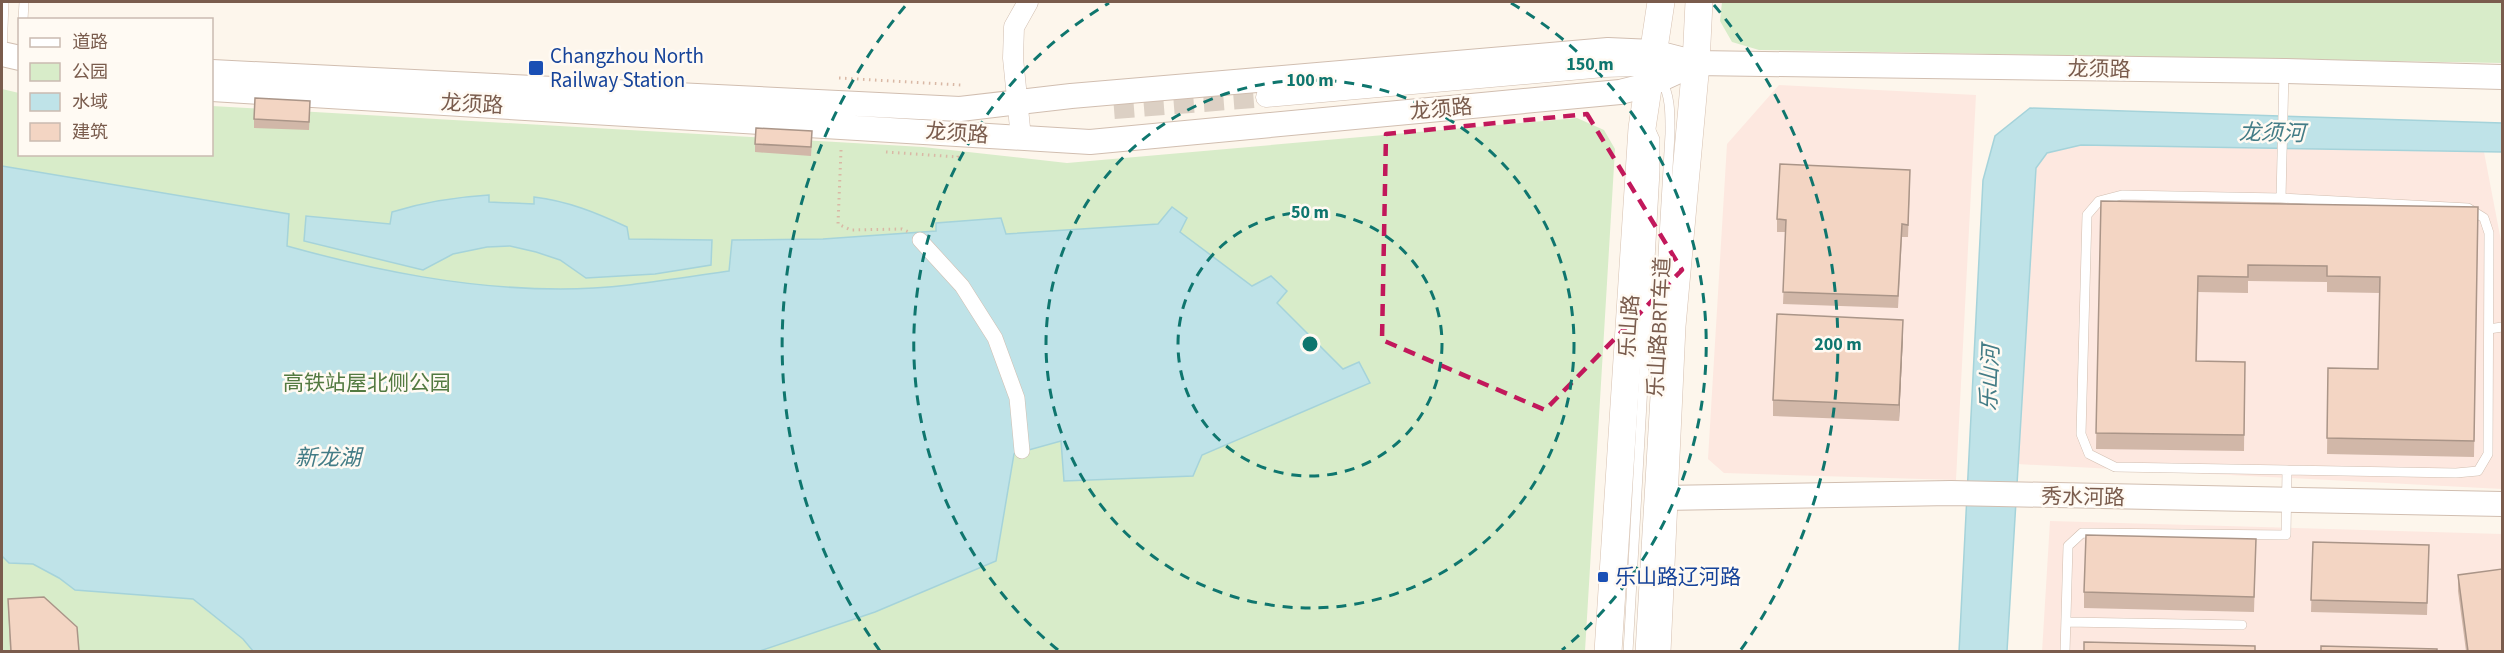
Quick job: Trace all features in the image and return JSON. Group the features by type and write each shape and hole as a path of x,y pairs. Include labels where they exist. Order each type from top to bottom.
{"main road":[{"name":"乐山路","path":"1608,651 1646,87 1661,2"},
{"name":"乐山路","path":"1657,651 1672,326 1696,63 1699,2"}],"street":[{"path":"1021,138 1012,58 1014,27 1028,2"},
{"name":"龙须路","path":"213,72 960,109 1071,96 1594,51 1646,87"},
{"path":"2,54 18,58"},
{"name":"龙须路","path":"213,89 1090,142 1620,92 1646,87 1696,63 2284,71 2502,77"},
{"path":"1266,97 1604,67 1646,87"},
{"path":"2,70 18,74"},
{"path":"916,236 962,286 995,338 1017,398 1022,451"},
{"name":"秀水河路","path":"1663,498 1951,493 2502,504"}],"lane":[{"path":"2,54 4,2"},
{"path":"23,18 24,2"},
{"path":"2281,198 2284,71"},
{"name":"乐山路BRT车道","path":"1628,651 1655,171 1655,139 1646,87 1665,86 1669,104 1670,134 1640,651"},
{"path":"2122,195 2281,198 2468,208 2484,218 2489,233 2489,329 2488,454 2478,471 2456,473 2115,467 2089,454 2081,434 2087,215 2099,201 2122,195"},
{"path":"2489,329 2502,327"},
{"path":"2065,651 2068,546 2082,533 2286,535 2287,470"},
{"path":"2066,622 2242,625"}],"path":[{"path":"839,78 961,85"},
{"path":"841,150 838,224 851,230 902,229 916,236"}],"highlighted area":[{"path":"1587,114 1682,270 1545,410 1382,340 1386,134"}],"shaded area":[{"path":"1779,85 1976,95 1956,480 1724,473 1708,459 1727,144"},
{"path":"2081,145 2484,152 2502,246 2502,489 2017,464 2036,167 2047,153"},
{"path":"2050,521 2502,534 2502,651 2042,652"}],"green space":[{"path":"1722,2 2502,2 2502,63 1759,50 1732,42 1720,21"},
{"name":"高铁站屋北侧公园","path":"2,89 18,93 18,156 213,156 213,106 923,147 1067,163 1577,118 1604,130 1615,149 1585,651 2,651"}],"water":[{"path":"2030,108 2502,123 2502,152 2081,145 2047,153 2036,168 2007,651 1959,652 1983,180 1995,136"},
{"name":"新龙湖","path":"2,166 289,214 287,246 422,277 526,288 603,287 729,271 732,240 823,239 936,231 936,223 1001,218 1006,234 1158,224 1172,207 1187,218 1180,232 1252,286 1271,276 1287,291 1277,303 1343,369 1359,362 1370,383 1202,455 1193,476 1064,481 1061,441 1014,454 996,561 875,612 760,651 253,651 243,639 193,599 75,590 33,564 9,563 2,556"},
{"path":"489,195 489,202 534,204 534,197 593,212 627,227 629,239 712,240 711,265 655,274 586,278 560,260 510,246 487,247 453,254 423,270 304,241 306,216 390,224 392,212 404,208 464,197"}],"building":[{"path":"255,98 310,101 309,122 254,119"},
{"path":"756,128 812,131 811,147 755,144"},
{"path":"1780,164 1910,170 1908,225 1902,224 1898,296 1783,292 1786,220 1777,219"},
{"path":"2101,201 2478,207 2474,441 2327,438 2328,368 2378,369 2380,277 2327,276 2327,266 2248,265 2248,277 2198,276 2196,361 2245,362 2244,435 2096,433"},
{"path":"1777,314 1903,320 1899,405 1773,400"},
{"path":"2086,535 2256,539 2254,597 2084,592"},
{"path":"2313,542 2429,545 2427,603 2311,600"},
{"path":"2502,569 2502,651 2468,651 2458,575"},
{"path":"44,597 77,627 79,651 11,651 8,599"},
{"path":"2084,642 2255,646 2255,651 2084,651"},
{"path":"2321,646 2437,649 2437,651 2321,651"}],"tunnel":[{"path":"1114,109 1266,97"}],"place":[{"name":"Changzhou North Railway Station","path":"536,68"},
{"name":"乐山路辽河路","path":"1603,577"}],"water label":[{"name":"龙须河","path":"2272,132"},
{"name":"乐山河","path":"1989,378"}]}
